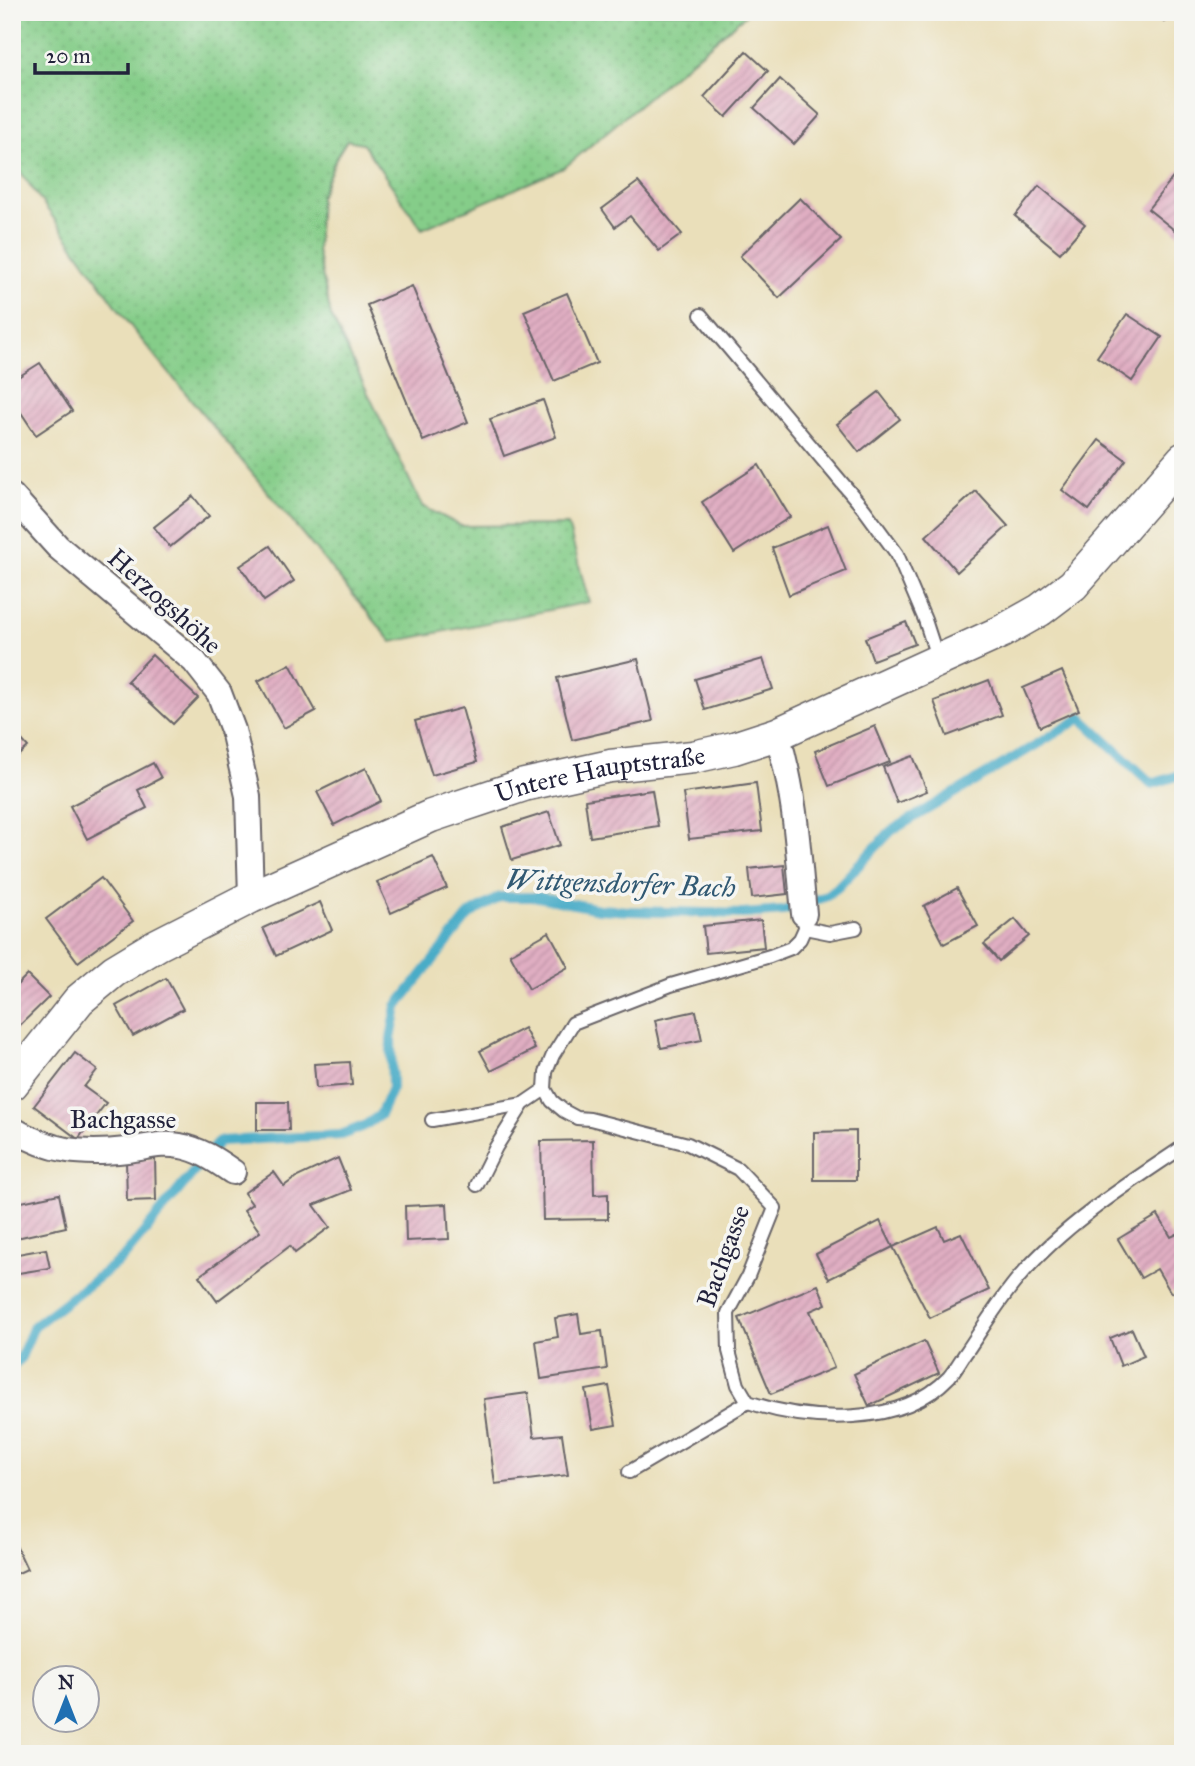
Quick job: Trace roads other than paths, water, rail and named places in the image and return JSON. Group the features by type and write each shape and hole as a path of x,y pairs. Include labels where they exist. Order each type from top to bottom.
{"street":[{"name":"Untere Hauptstraße","path":"12,1084 79,1000 114,971 251,897 431,816 524,785 610,766 693,757 734,748 777,734 1021,621 1073,585 1183,459"},
{"name":"Herzogshöhe","path":"12,496 58,547 194,661 219,694 233,730 248,796 251,897"},
{"path":"777,734 789,772 795,807 804,913"},
{"name":"Bachgasse","path":"12,1129 31,1140 62,1150 95,1152 156,1144 179,1145 215,1161"}],"lane":[{"path":"701,315 864,509 897,554 939,661"},
{"path":"477,1185 496,1147 523,1104 545,1089 546,1072 553,1055 573,1023 671,985 792,948 800,939 804,913 830,933 856,928"},
{"name":"Bachgasse","path":"545,1089 552,1101 577,1118 688,1144 738,1169 775,1208 748,1276 728,1313 729,1351 738,1385 748,1402"},
{"path":"432,1120 523,1104"},
{"path":"629,1472 748,1402 800,1415 860,1416 912,1405 949,1377 1019,1277 1051,1246 1114,1194 1183,1147"}],"waterway":[{"name":"Wittgensdorfer Bach","path":"12,1368 21,1357 34,1326 123,1258 219,1141 341,1135 364,1126 380,1115 392,1088 391,1039 397,1006 470,914 500,897 539,897 599,909 630,911 743,914 783,911 824,897 837,888 891,831 1081,718 1152,784 1183,774"}]}
